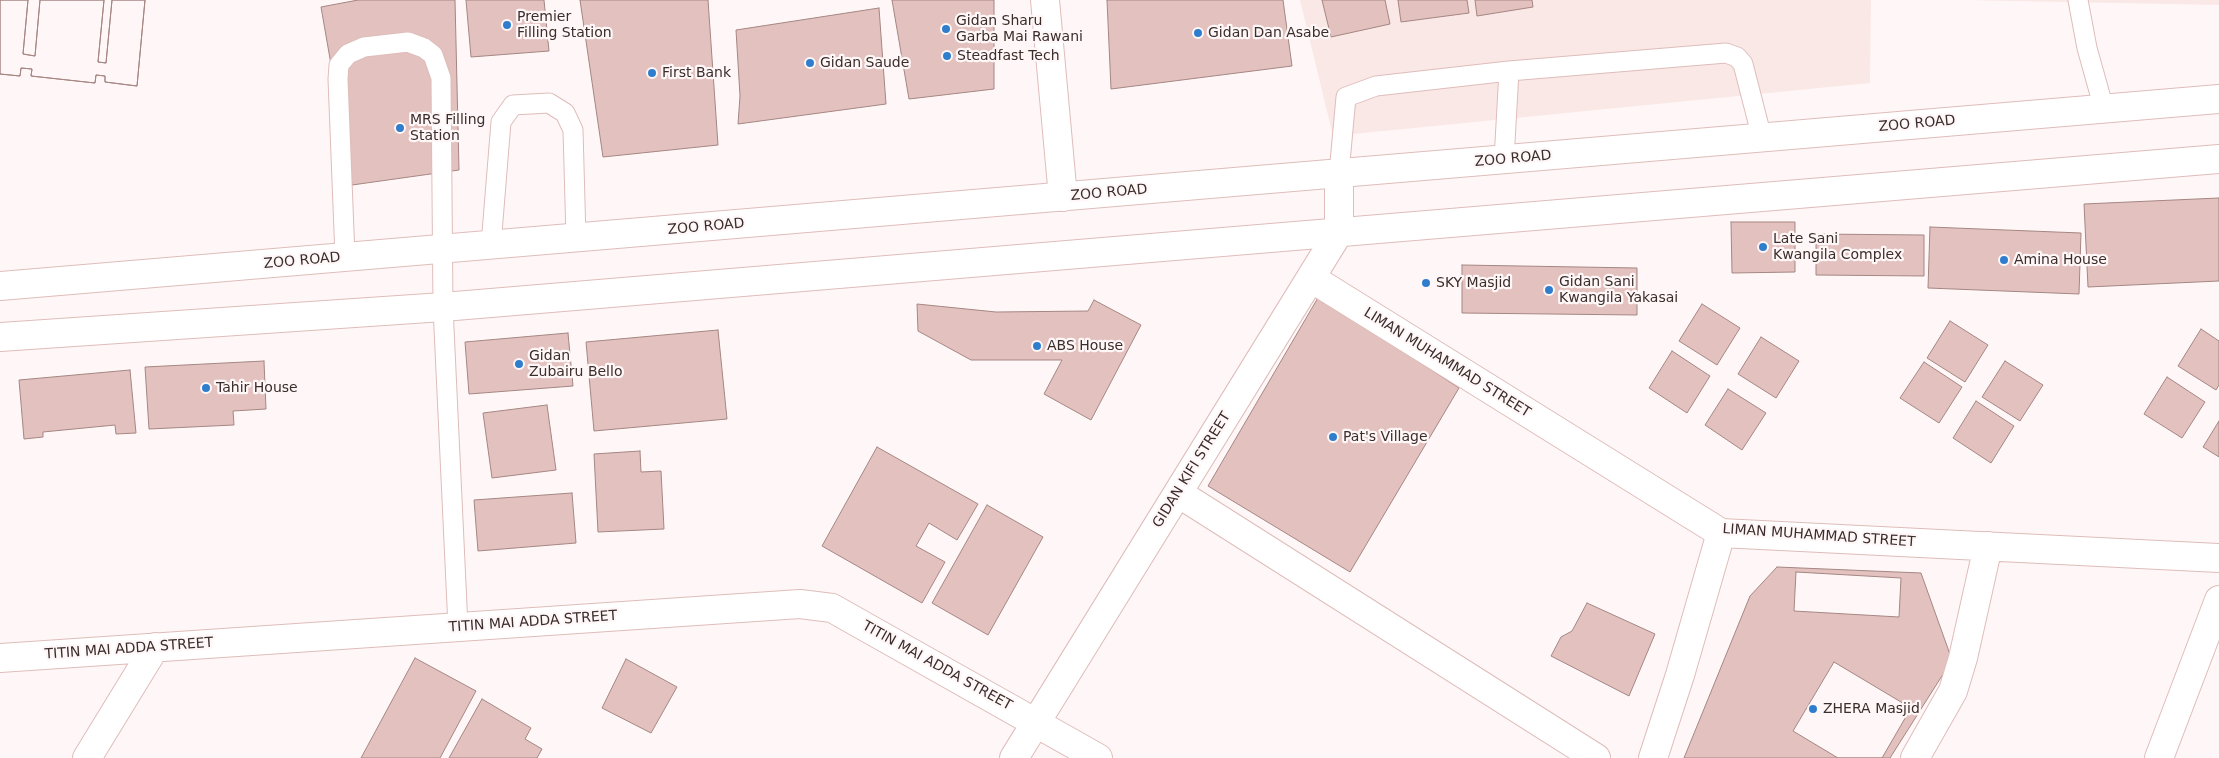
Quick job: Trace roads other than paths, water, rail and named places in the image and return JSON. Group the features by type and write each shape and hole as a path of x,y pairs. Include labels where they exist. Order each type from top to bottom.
{"main road":[{"path":"1045,0 1063,197"},
{"name":"ZOO ROAD","path":"0,286 2219,99"},
{"path":"0,337 444,307 2219,159"},
{"path":"1339,173 1339,232"},
{"name":"GIDAN KIFI STREET","path":"1014,758 1339,232"},
{"name":"LIMAN MUHAMMAD STREET","path":"1311,278 1721,533 2219,558"},
{"path":"1178,493 1596,758"},
{"path":"1653,758 1680,675 1721,533"},
{"path":"1915,758 1953,691 1963,658 1988,546"},
{"path":"2159,758 2219,600"},
{"name":"TITIN MAI ADDA STREET","path":"0,658 800,604 832,608 1098,758"},
{"path":"87,758 155,647"}],"lane":[{"path":"2078,0 2087,48 2104,109"},
{"path":"346,257 338,79 339,64 348,54 364,47 408,42 424,48 433,56 441,78 444,307 458,627"},
{"path":"1339,173 1346,97 1376,86 1509,71 1726,53 1737,57 1743,64 1762,138"},
{"path":"1504,160 1509,71"},
{"path":"491,245 501,122 514,105 549,103 565,112 573,130 576,238"}],"place":[{"name":"Premier Filling Station","path":"507,25"},
{"name":"Gidan Sharu Garba Mai Rawani","path":"946,29"},
{"name":"Gidan Dan Asabe","path":"1198,33"},
{"name":"Steadfast Tech","path":"947,56"},
{"name":"Gidan Saude","path":"810,63"},
{"name":"First Bank","path":"652,73"},
{"name":"MRS Filling Station","path":"400,128"},
{"name":"Late Sani Kwangila Complex","path":"1763,247"},
{"name":"Amina House","path":"2004,260"},
{"name":"SKY Masjid","path":"1426,283"},
{"name":"Gidan Sani Kwangila Yakasai","path":"1549,290"},
{"name":"ABS House","path":"1037,346"},
{"name":"Gidan Zubairu Bello","path":"519,364"},
{"name":"Tahir House","path":"206,388"},
{"name":"Pat's Village","path":"1333,437"},
{"name":"ZHERA Masjid","path":"1813,709"}]}
